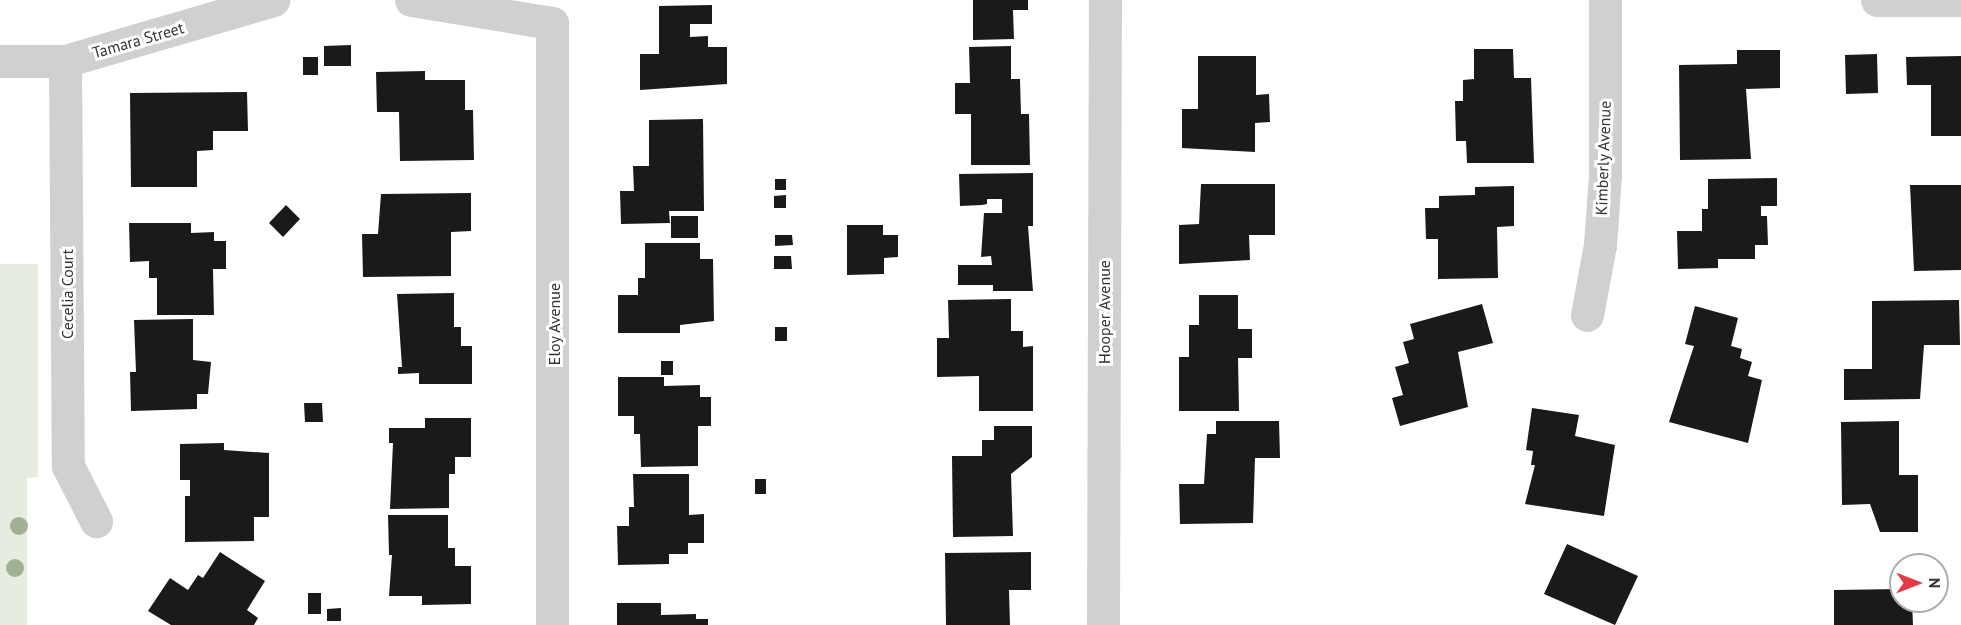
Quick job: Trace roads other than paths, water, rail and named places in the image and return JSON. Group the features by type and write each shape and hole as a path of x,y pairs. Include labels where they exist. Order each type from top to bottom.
{"street":[{"name":"Tamara Street","path":"0,61 65,61 273,0"},
{"name":"Eloy Avenue","path":"411,0 552,23 552,625"},
{"name":"Hooper Avenue","path":"1103,625 1105,0"},
{"name":"Kimberly Avenue","path":"1587,315 1600,245 1605,176 1605,0"},
{"path":"1877,0 1961,0"},
{"name":"Cecelia Court","path":"65,61 68,466 96,521"}]}
